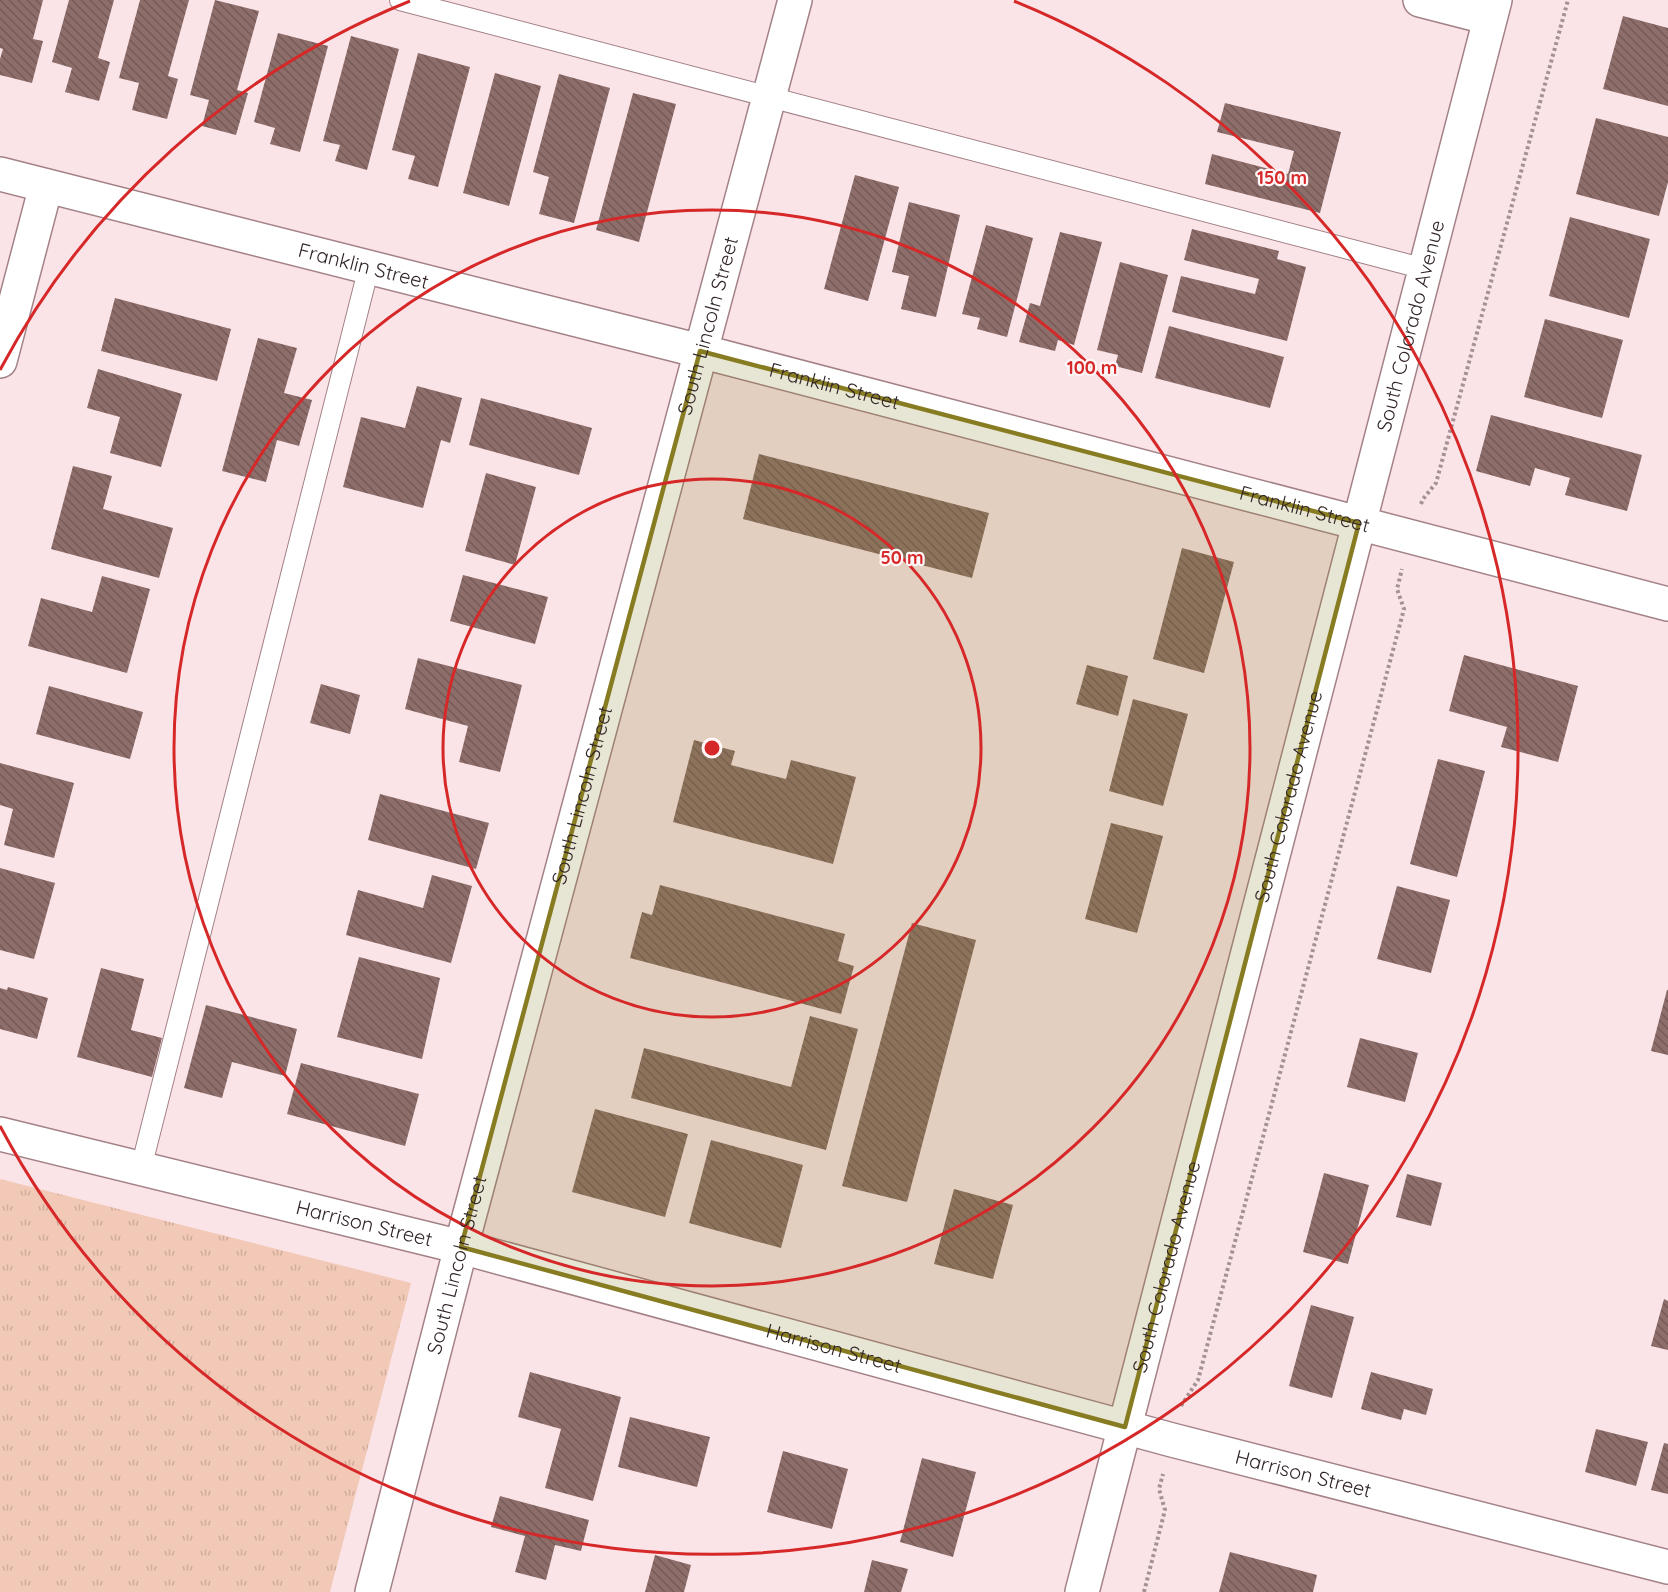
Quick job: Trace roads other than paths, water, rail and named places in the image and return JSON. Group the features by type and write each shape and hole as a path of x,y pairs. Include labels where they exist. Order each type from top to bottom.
{"street":[{"name":"South Lincoln Street","path":"372,1592 461,1247 795,0"},
{"path":"1420,0 1492,9"},
{"name":"South Colorado Avenue","path":"1082,1592 1492,9"},
{"name":"Franklin Street","path":"0,174 700,351 1668,604"},
{"path":"0,361 46,186"},
{"name":"Harrison Street","path":"0,1134 461,1247 1125,1427 1668,1567"}],"lane":[{"path":"400,0 1425,269"},
{"path":"141,1168 369,267"}]}
